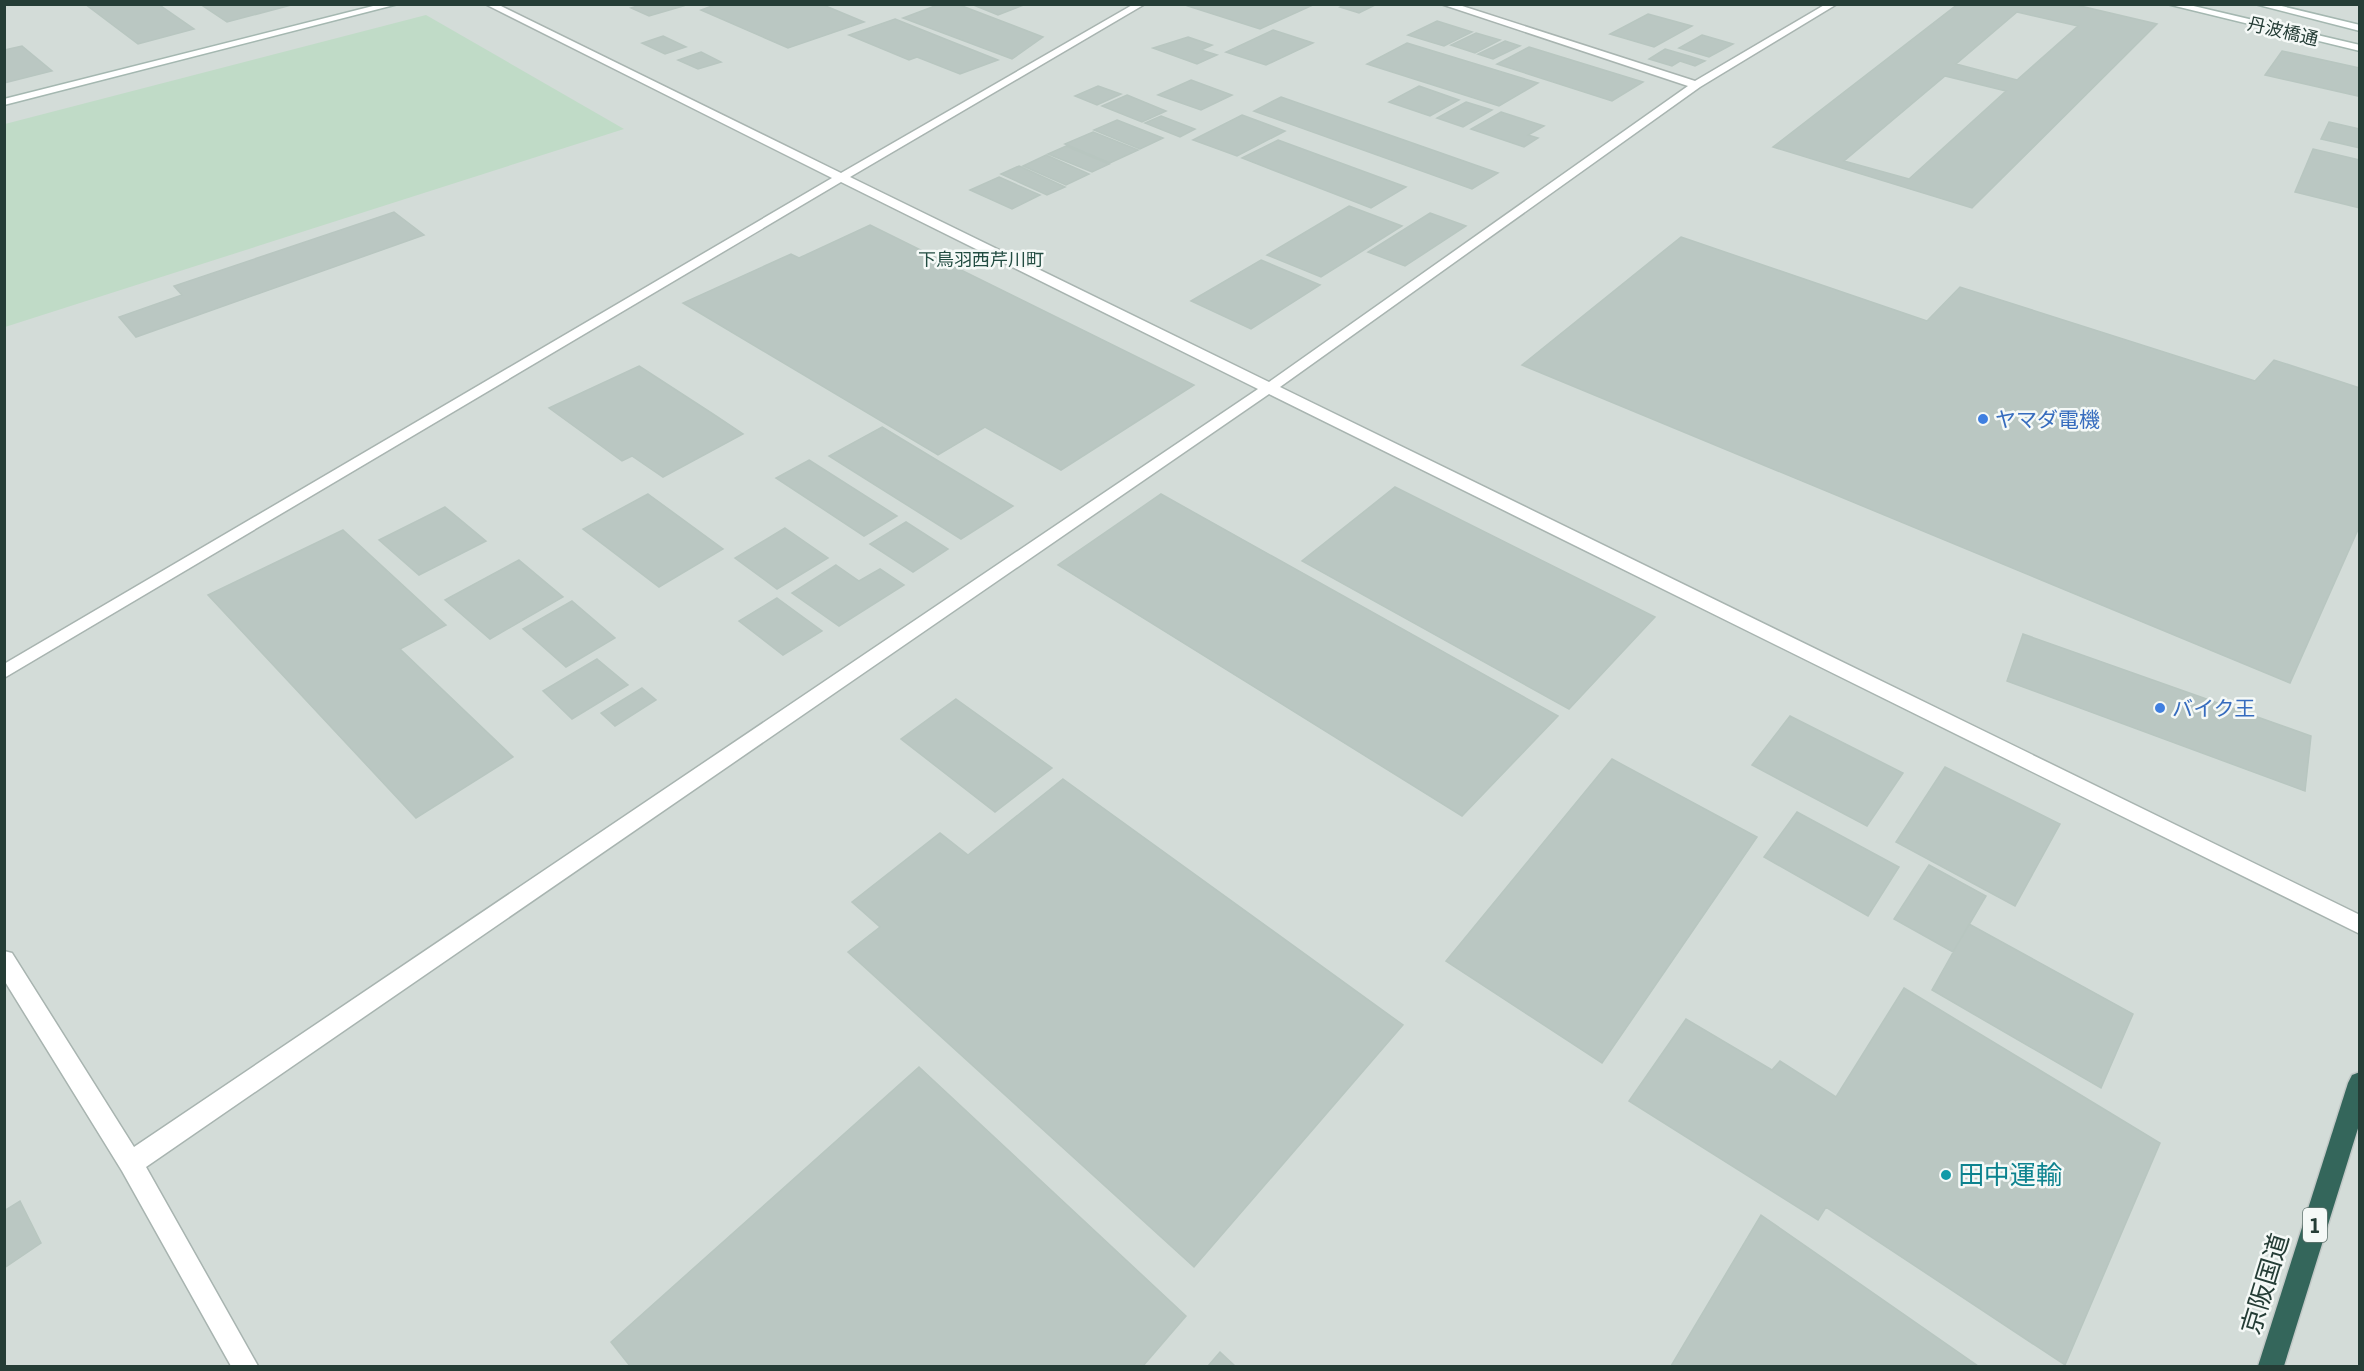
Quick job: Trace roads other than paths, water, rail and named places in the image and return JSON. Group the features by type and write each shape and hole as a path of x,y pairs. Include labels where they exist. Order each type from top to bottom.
{"highway":[{"name":"京阪国道","path":"2271,1366 2360,1083"}],"street":[{"path":"4,102 394,4"},
{"path":"489,4 2360,925"},
{"path":"4,672 840,177 1141,4"},
{"path":"1445,4 1696,85"},
{"path":"131,1163 1269,388 1696,85 1833,4"},
{"name":"丹波橋通","path":"2171,4 2360,48"},
{"name":"丹波橋通","path":"2259,4 2360,28"},
{"path":"4,960 131,1163 245,1366"}],"place":[{"name":"ヤマダ電機","path":"1983,419"},
{"name":"バイク王","path":"2160,708"},
{"name":"田中運輸","path":"1946,1175"}],"district":[{"name":"下鳥羽西芹川町","path":"981,259"}]}
